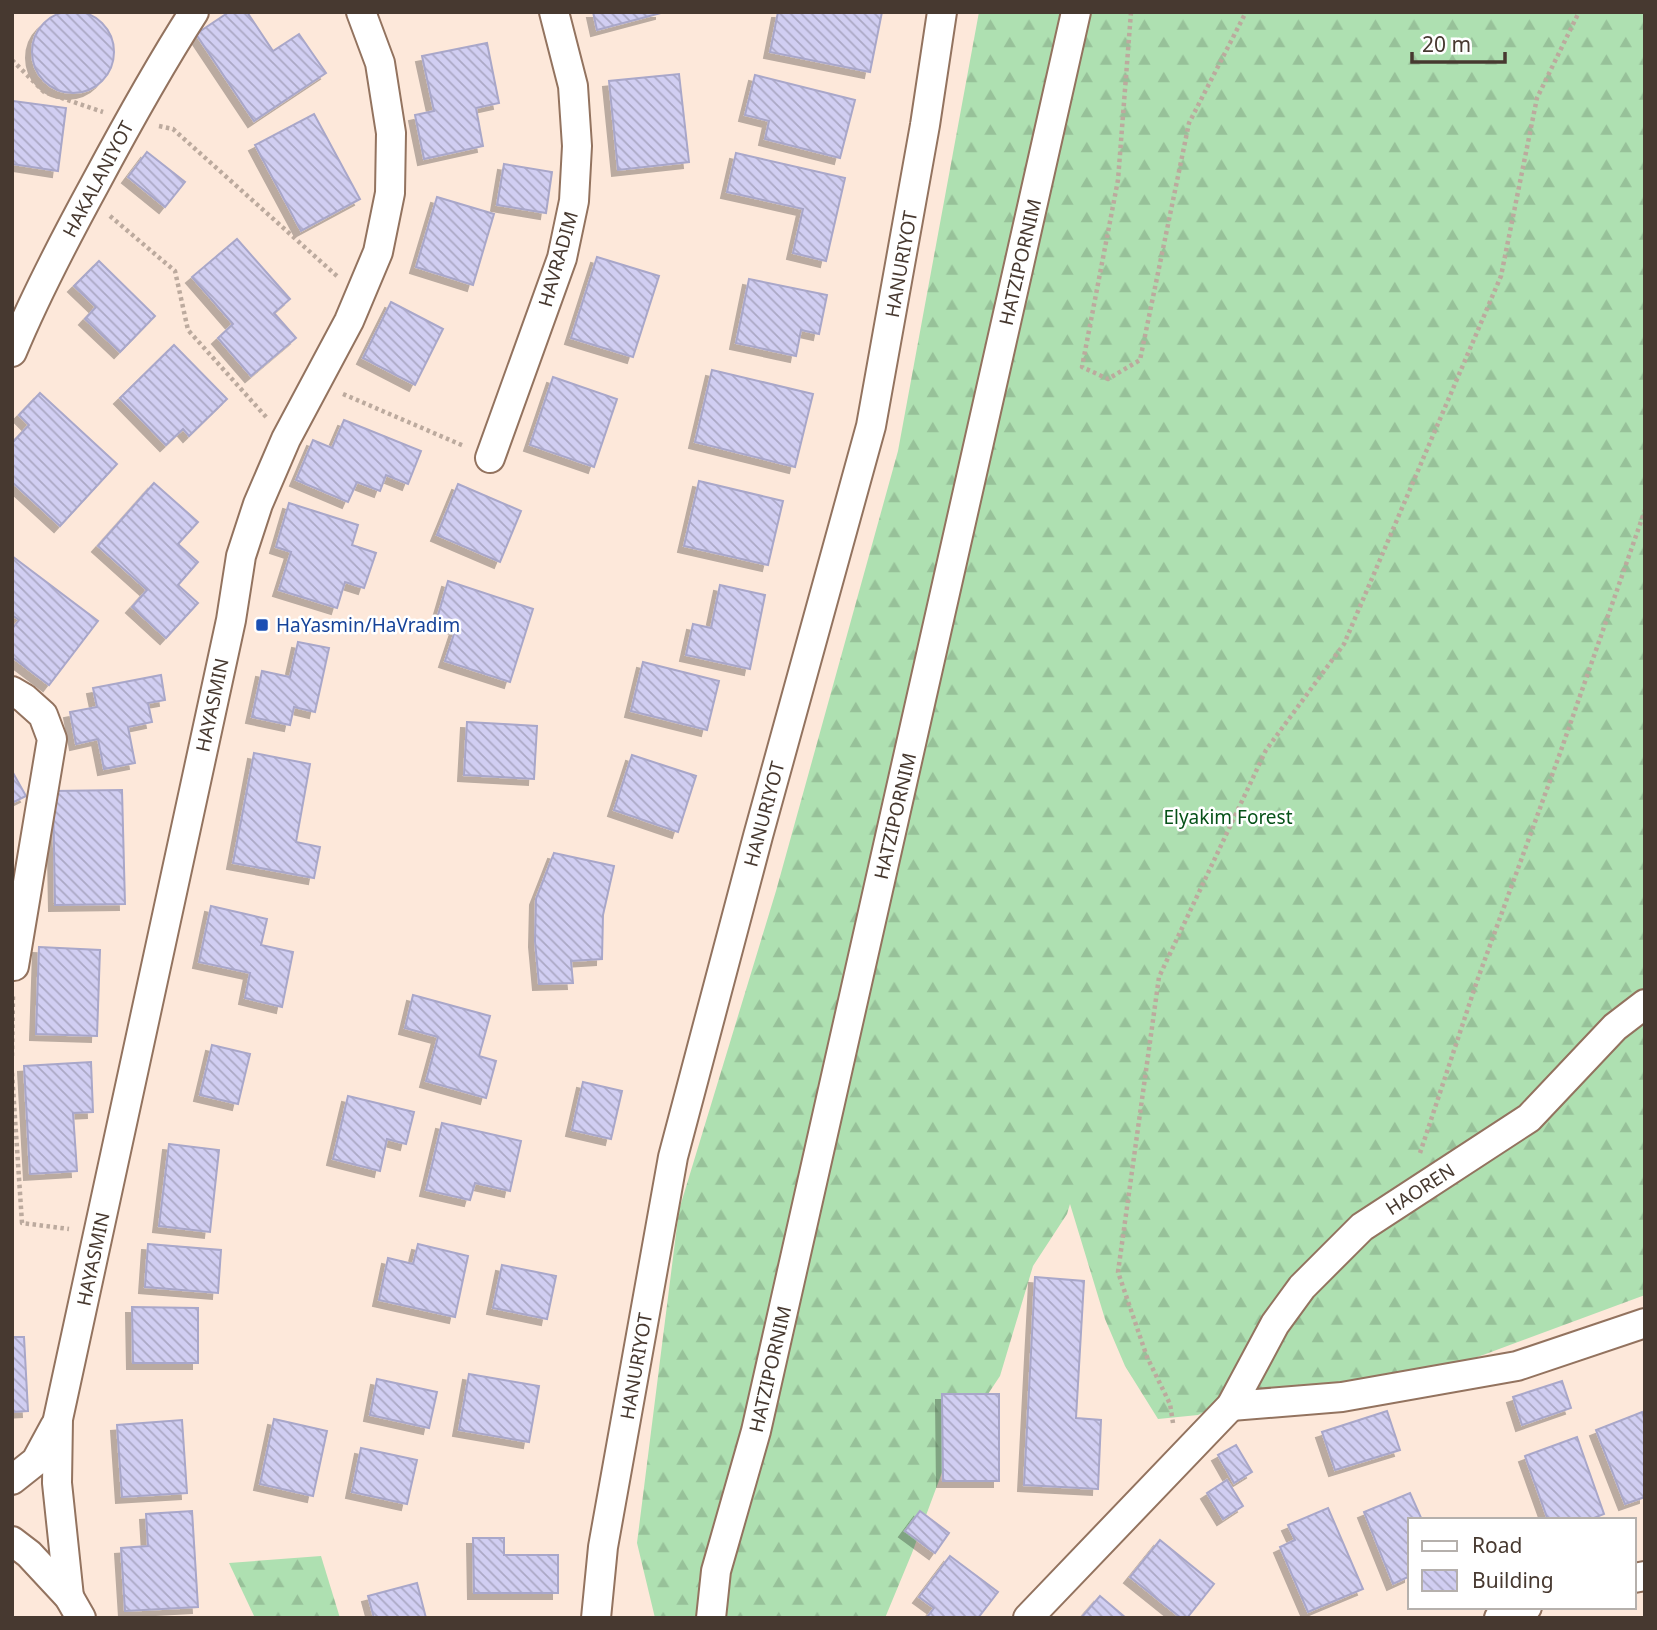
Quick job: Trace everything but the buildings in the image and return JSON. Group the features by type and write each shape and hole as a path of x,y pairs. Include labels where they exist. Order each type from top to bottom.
{"street":[{"name":"HAKALANIYOT","path":"12,352 26,317 129,120 194,12"},
{"name":"HAYASMIN","path":"75,1608 57,1483 58,1419 228,634 241,556 258,504 286,439 349,321 378,252 390,193 391,133 380,63 361,12"},
{"name":"HAVRADIM","path":"490,458 562,258 574,201 576,146 573,86 554,12"},
{"name":"HANURIYOT","path":"596,1618 603,1547 673,1157 871,426 925,125 942,12"},
{"name":"HATZIPORNIM","path":"711,1618 716,1571 756,1431 1076,12"},
{"path":"12,691 43,715 51,739 14,966"},
{"name":"HAOREN","path":"1028,1618 1231,1406 1275,1324 1295,1296 1362,1227 1529,1118 1615,1027 1645,1004"},
{"path":"1231,1406 1342,1397 1517,1366 1645,1323"},
{"name":"HAYASMIN","path":"12,1480 36,1461 58,1419"},
{"name":"HAYASMIN","path":"12,1541 29,1554 75,1608"},
{"path":"1499,1618 1522,1609"}],"path":[{"path":"1131,12 1118,180 1082,367 1108,379 1140,360 1189,123 1245,12"},
{"path":"1178,1462 1170,1404 1147,1357 1118,1272 1159,977 1266,750 1344,644 1501,276 1537,98 1579,12"},
{"path":"12,60 44,92 129,120 173,129 359,296"},
{"path":"88,197 175,271 188,330 286,439"},
{"path":"316,382 490,458"},
{"path":"1420,1153 1477,981 1645,510"},
{"path":"12,1056 14,966"},
{"path":"12,1073 15,1151 22,1223 99,1232"}],"green space":[{"name":"Elyakim Forest","path":"979,12 1645,12 1645,1295 1483,1355 1364,1395 1235,1398 1198,1415 1158,1419 1125,1366 1105,1319 1070,1204 1067,1214 1033,1266 1000,1376 950,1451 885,1618 655,1618 637,1543 679,1210 776,891 898,451"},
{"path":"321,1556 340,1618 255,1618 229,1563"}],"place":[{"name":"HaYasmin/HaVradim","path":"262,625"}]}
